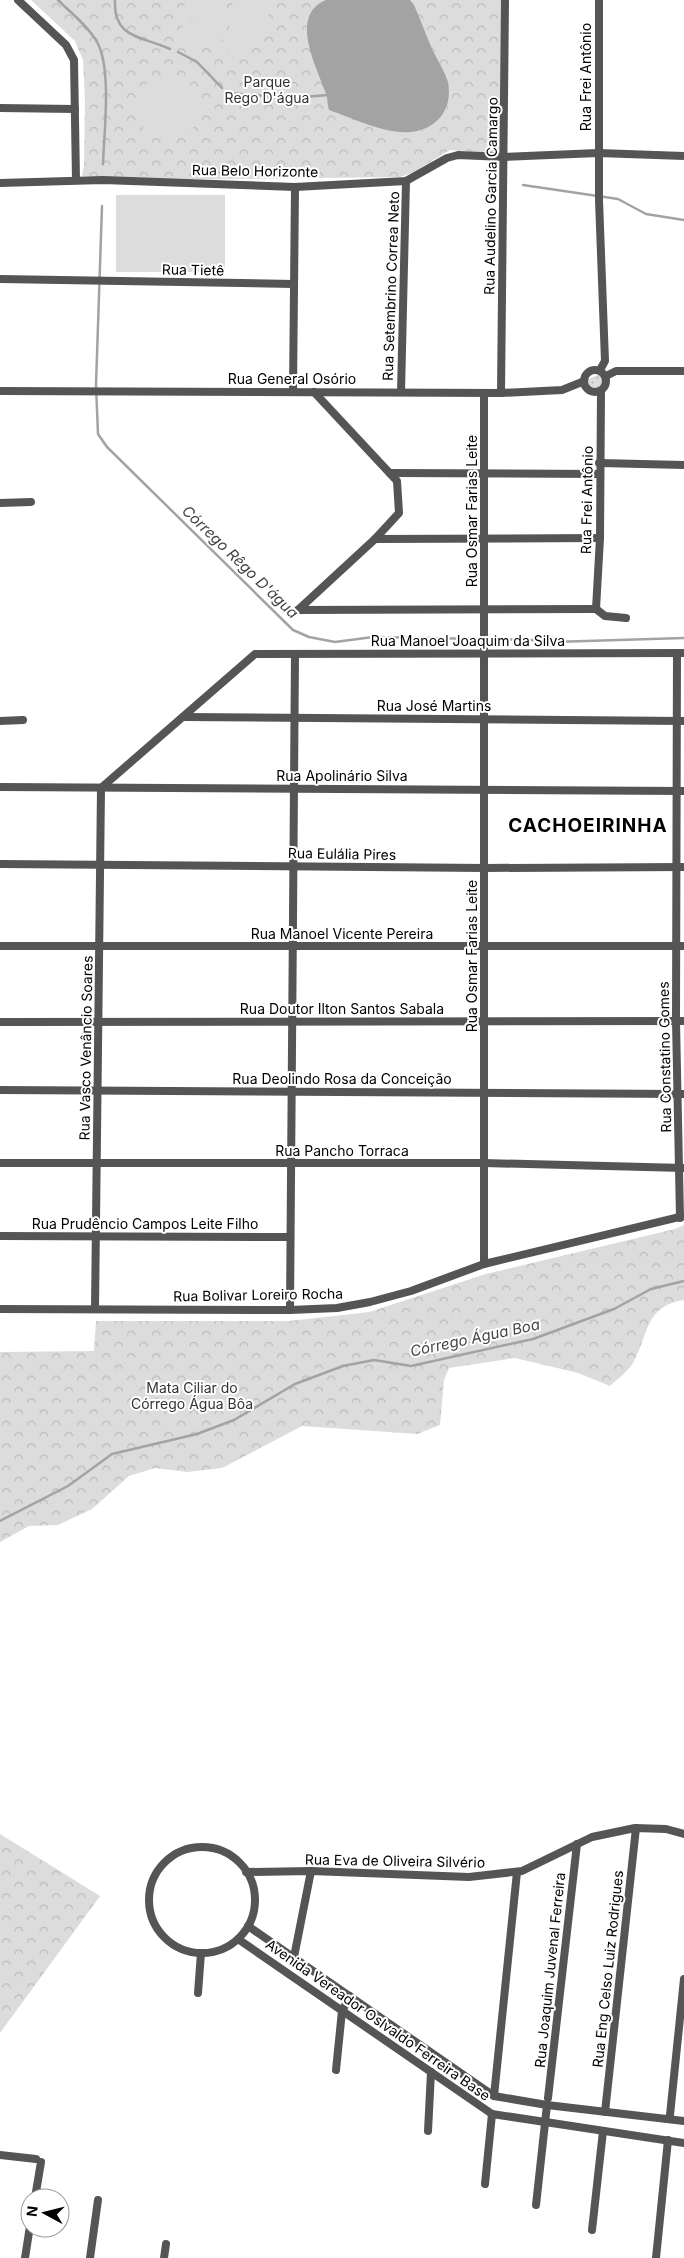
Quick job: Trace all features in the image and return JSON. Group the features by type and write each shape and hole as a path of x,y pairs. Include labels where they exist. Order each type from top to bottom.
{"street":[{"path":"18,0 66,45 74,60 76,180"},
{"name":"Rua Audelino Garcia Camargo","path":"501,393 505,0"},
{"name":"Rua Frei Antônio","path":"596,609 600,538 599,463 601,392 605,361 598,153 599,0"},
{"path":"0,108 75,110"},
{"name":"Rua Belo Horizonte","path":"0,182 76,180 295,187 406,181 447,158 458,155 504,157 598,153 684,156"},
{"name":"Rua Setembrino Correa Neto","path":"401,392 406,181"},
{"path":"293,392 295,187"},
{"name":"Rua Tietê","path":"0,279 294,284"},
{"path":"603,373 616,371 684,371"},
{"name":"Rua General Osório","path":"0,391 501,393 562,390 582,382 584,376 603,373"},
{"path":"582,382 586,388 596,393 601,392"},
{"path":"314,392 397,481 399,513 375,539 298,610 596,609 605,616 626,618"},
{"name":"Rua Osmar Farias Leite","path":"484,393 484,1264"},
{"path":"599,463 684,465"},
{"path":"390,473 599,474"},
{"path":"0,503 31,502"},
{"path":"375,539 600,538"},
{"name":"Rua Manoel Joaquim da Silva","path":"183,717 252,655 485,651 681,653"},
{"path":"680,867 681,653"},
{"path":"290,1310 295,654"},
{"path":"101,788 183,717"},
{"name":"Rua José Martins","path":"183,717 681,721"},
{"path":"0,721 23,720"},
{"name":"Rua Apolinário Silva","path":"0,787 680,790"},
{"name":"Rua Vasco Venâncio Soares","path":"95,1309 101,788"},
{"name":"Rua Eulália Pires","path":"0,864 484,868 680,867"},
{"name":"Rua Constatino Gomes","path":"680,867 676,896 680,946 682,1217"},
{"name":"Rua Manoel Vicente Pereira","path":"0,946 680,946"},
{"name":"Rua Doutor Ilton Santos Sabala","path":"0,1022 680,1021"},
{"name":"Rua Deolindo Rosa da Conceição","path":"0,1090 484,1091 680,1094"},
{"name":"Rua Pancho Torraca","path":"0,1163 484,1163 682,1168"},
{"name":"Rua Bolivar Loreiro Rocha","path":"0,1309 290,1310 336,1308 370,1302 411,1291 484,1264 682,1217"},
{"name":"Rua Prudêncio Campos Leite Filho","path":"0,1236 290,1236"},
{"name":"Rua Eva de Oliveira Silvério","path":"246,1872 311,1871 469,1877 517,1872 592,1838 636,1828 666,1829 684,1834"},
{"name":"Rua Eng Celso Luiz Rodrigues","path":"605,2112 636,1828"},
{"name":"Rua Joaquim Juvenal Ferreira","path":"536,2205 577,1844"},
{"path":"200,1847 217,1849 232,1856 246,1872 252,1884 255,1902 252,1919 248,1926 238,1939 228,1947 211,1953 193,1953 176,1947 162,1936 152,1920 148,1904 150,1887 157,1871 168,1858 183,1850 200,1847"},
{"path":"294,1957 311,1871"},
{"path":"494,2096 517,1872"},
{"name":"Avenida Vereador Oslvaldo Ferreira Base","path":"248,1926 494,2096 548,2101 605,2112 684,2121"},
{"name":"Avenida Vereador Oslvaldo Ferreira Base","path":"238,1939 492,2114 684,2143"},
{"path":"198,1993 201,1953"},
{"path":"670,2115 684,1979"},
{"path":"336,2070 342,2011 350,1996"},
{"path":"428,2131 431,2072"},
{"path":"484,2184 492,2114"},
{"path":"592,2230 603,2131"},
{"path":"656,2258 668,2140"},
{"path":"0,2155 38,2161 36,2188"},
{"path":"90,2258 98,2200"},
{"path":"25,2258 28,2238"},
{"path":"164,2258 166,2244"}],"green space":[{"name":"Parque Rego D'água","path":"31,0 502,0 502,155 450,150 412,173 400,177 146,180 82,176 84,165 85,99 83,60 75,41"},
{"path":"185,0 227,0 224,22 183,17"},
{"path":"233,0 260,0 271,10 249,55 227,52"},
{"path":"183,19 224,24 221,49 180,43"},
{"path":"168,76 180,78 191,85 198,96 200,108 198,120 191,131 180,138 168,140 156,138 145,131 138,120 136,108 138,96 145,85 156,78"},
{"path":"116,195 225,195 225,272 116,272"},
{"path":"598,375 603,378 601,389 597,391 587,387 586,380"},
{"name":"Mata Ciliar do Córrego Água Bôa","path":"684,1225 684,1300 671,1303 655,1315 650,1322 632,1365 610,1386 578,1373 515,1358 449,1368 444,1380 440,1425 417,1434 302,1426 222,1468 187,1472 155,1468 129,1476 92,1509 58,1525 29,1526 0,1542 0,1352 94,1351 96,1321 289,1321 369,1312 486,1274 675,1229"},
{"path":"0,1834 100,1896 0,2033"}],"shaded area":[{"path":"326,0 410,0 414,5 430,45 448,82 448,103 442,115 431,126 418,131 388,130 329,110 326,93 308,41 307,29 309,17 315,7"}],"waterway":[{"path":"58,0 89,31 102,53 106,84 103,164"},
{"path":"115,0 116,13 124,29 140,38 170,49"},
{"path":"178,52 197,62 222,88"},
{"path":"228,93 292,98 328,95"},
{"path":"523,185 618,199 646,214 684,220"},
{"name":"Córrego Rêgo D'água","path":"102,206 96,385 98,434 107,447 293,630 309,637 335,642 373,637 553,642 684,638"},
{"name":"Córrego Água Boa","path":"0,1521 68,1486 112,1454 197,1434 234,1420 295,1384 343,1366 374,1360 411,1366 533,1339 614,1309 651,1289 684,1281"}],"district":[{"name":"CACHOEIRINHA","path":"588,825"}]}
